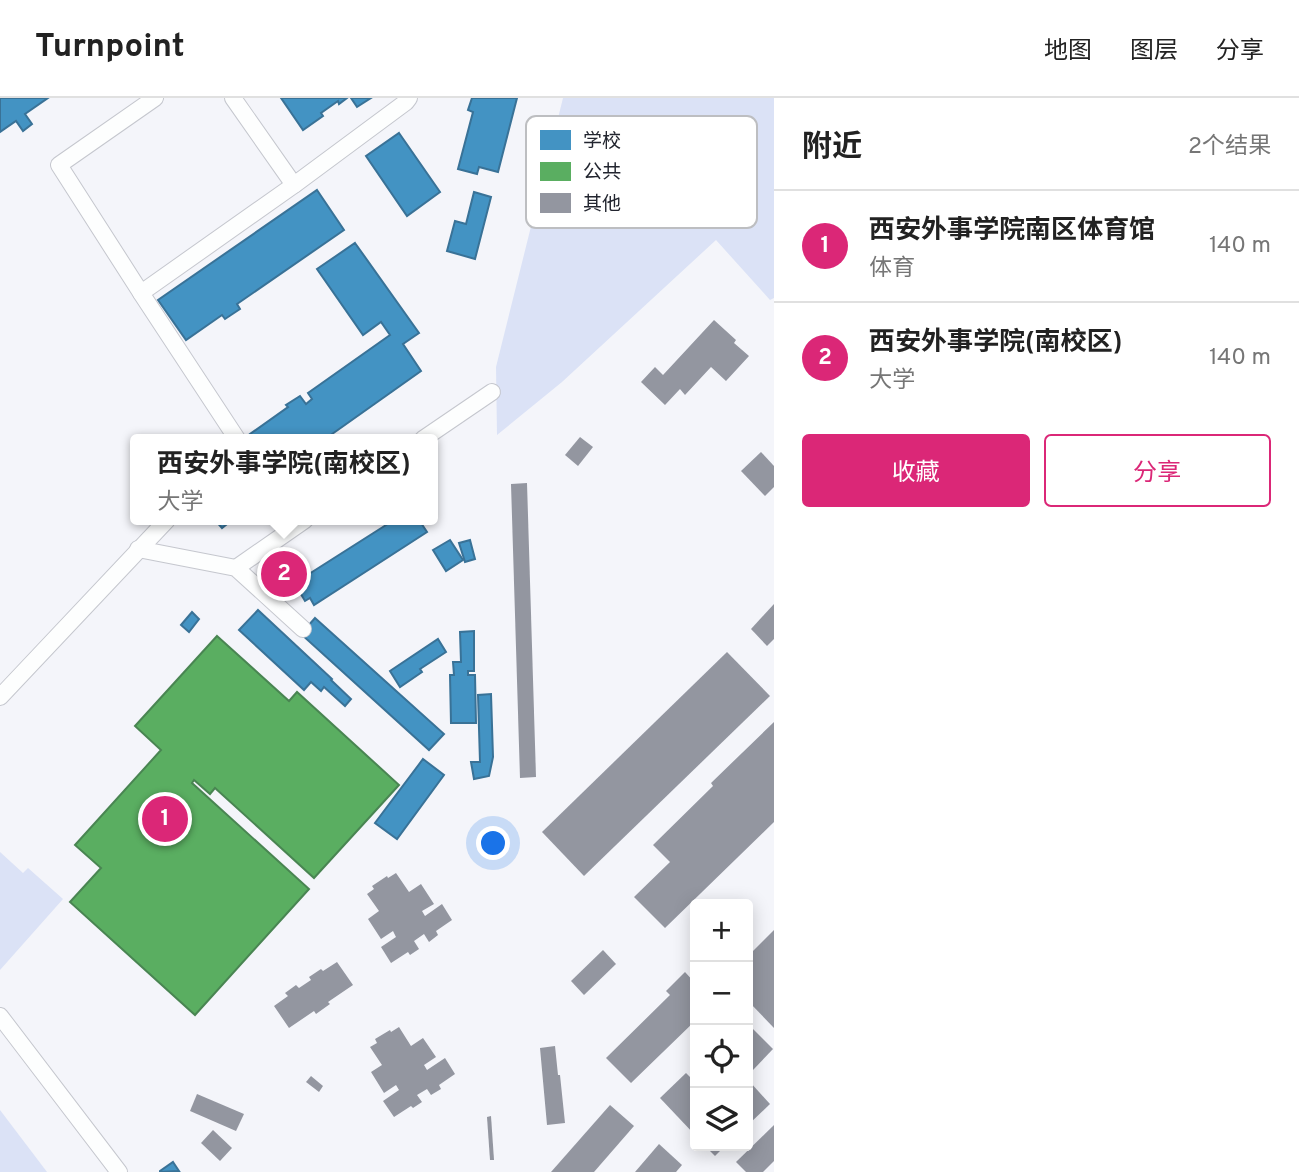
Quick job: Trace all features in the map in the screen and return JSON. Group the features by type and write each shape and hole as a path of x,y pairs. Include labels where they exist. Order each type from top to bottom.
{"street":[{"path":"155,98 59,165 234,434"},
{"path":"233,98 294,185"},
{"path":"141,293 294,185 409,98"},
{"path":"430,434 492,392"},
{"path":"0,697 162,525"},
{"path":"236,568 295,525"},
{"path":"138,549 236,568 303,629"},
{"path":"0,1017 119,1172"}],"shaded area":[{"path":"563,98 774,98 774,298 770,300 716,240 562,382 497,435 496,367 531,228 757,228 757,116 559,116"},
{"path":"0,852 23,873 28,868 63,899 0,970"},
{"path":"0,1110 47,1172 0,1172"}],"building: 学校":[{"path":"0,98 48,98 25,114 32,124 23,131 16,121 0,132"},
{"path":"281,98 347,98 321,113 323,116 303,130"},
{"path":"351,98 371,98 357,107"},
{"path":"472,98 517,98 498,172 479,167 477,174 458,169 473,112 468,110"},
{"path":"399,133 440,192 407,216 366,156"},
{"path":"317,190 344,230 237,304 240,309 225,319 222,315 186,340 158,300"},
{"path":"474,192 491,197 475,259 447,251 455,221 466,224"},
{"path":"355,243 419,333 403,344 421,371 332,434 250,434 300,396 306,404 312,399 308,393 390,335 381,322 363,335 317,269"},
{"path":"386,525 422,525 427,532 314,605 310,598 305,601 296,586 300,584 298,581"},
{"path":"450,540 463,560 446,571 433,550"},
{"path":"470,540 475,559 465,562 459,543"},
{"path":"258,610 351,699 345,706 324,687 321,691 311,682 304,690 239,630"},
{"path":"192,612 199,619 189,632 181,625"},
{"path":"315,618 444,734 429,750 301,634"},
{"path":"474,631 474,671 468,671 468,675 475,675 476,723 451,723 450,675 454,675 453,662 461,662 460,632"},
{"path":"438,639 446,652 420,669 422,672 400,687 390,671"},
{"path":"491,694 493,757 489,776 474,779 471,762 480,762 478,695"},
{"path":"423,759 444,775 397,839 375,823"},
{"path":"173,1162 179,1171 160,1172 160,1171"}],"building: 公共":[{"path":"217,636 289,701 297,692 399,785 314,878 215,788 210,794 194,780 192,783 309,889 195,1015 70,902 101,868 75,845 161,750 135,726"}],"building: 其他":[{"path":"714,320 749,356 726,381 711,367 685,395 680,389 665,405 641,382 655,367 663,375"},
{"path":"580,437 593,447 578,466 565,455"},
{"path":"761,452 774,466 774,487 765,496 741,471"},
{"path":"527,483 536,777 520,778 511,484"},
{"path":"774,604 774,639 767,646 751,629"},
{"path":"727,652 770,696 584,876 542,832"},
{"path":"774,722 774,822 695,899 690,899 690,904 665,928 634,897 670,862 653,845 713,786 711,783"},
{"path":"396,873 409,892 421,884 434,904 422,911 425,916 442,904 452,920 436,931 438,935 429,942 424,934 414,941 419,949 410,955 408,952 391,963 381,947 396,937 393,931 381,939 368,919 379,911 367,894 374,889 372,886"},
{"path":"774,930 774,1028 753,1006 753,951"},
{"path":"603,950 616,964 584,995 571,981"},
{"path":"337,962 353,985 316,1014 314,1011 289,1028 274,1006 288,996 285,993 296,985 299,988 311,980 309,977"},
{"path":"685,972 690,978 690,1026 631,1083 606,1058 670,995 666,991"},
{"path":"399,1027 411,1046 423,1038 436,1057 424,1065 427,1070 445,1058 455,1074 439,1085 441,1089 431,1095 427,1089 417,1095 422,1102 394,1117 383,1101 399,1090 396,1085 384,1093 371,1072 382,1065 370,1047 377,1043 375,1039"},
{"path":"753,1029 773,1049 753,1070"},
{"path":"555,1046 565,1123 547,1125 540,1048"},
{"path":"686,1073 690,1077 690,1130 660,1098"},
{"path":"311,1076 323,1086 319,1092 306,1082"},
{"path":"753,1085 770,1104 753,1120"},
{"path":"197,1094 244,1114 236,1131 190,1111"},
{"path":"610,1105 634,1126 594,1172 551,1172"},
{"path":"491,1116 494,1160 490,1160 487,1117"},
{"path":"774,1125 774,1161 763,1172 746,1172 736,1162 747,1151 753,1151 753,1145"},
{"path":"213,1130 232,1148 220,1161 201,1143"},
{"path":"659,1144 682,1165 676,1172 635,1172"}],"place":[{"name":"西安外事学院(南校区)","path":"284,574"},
{"name":"西安外事学院南区体育馆","path":"165,819"}]}
